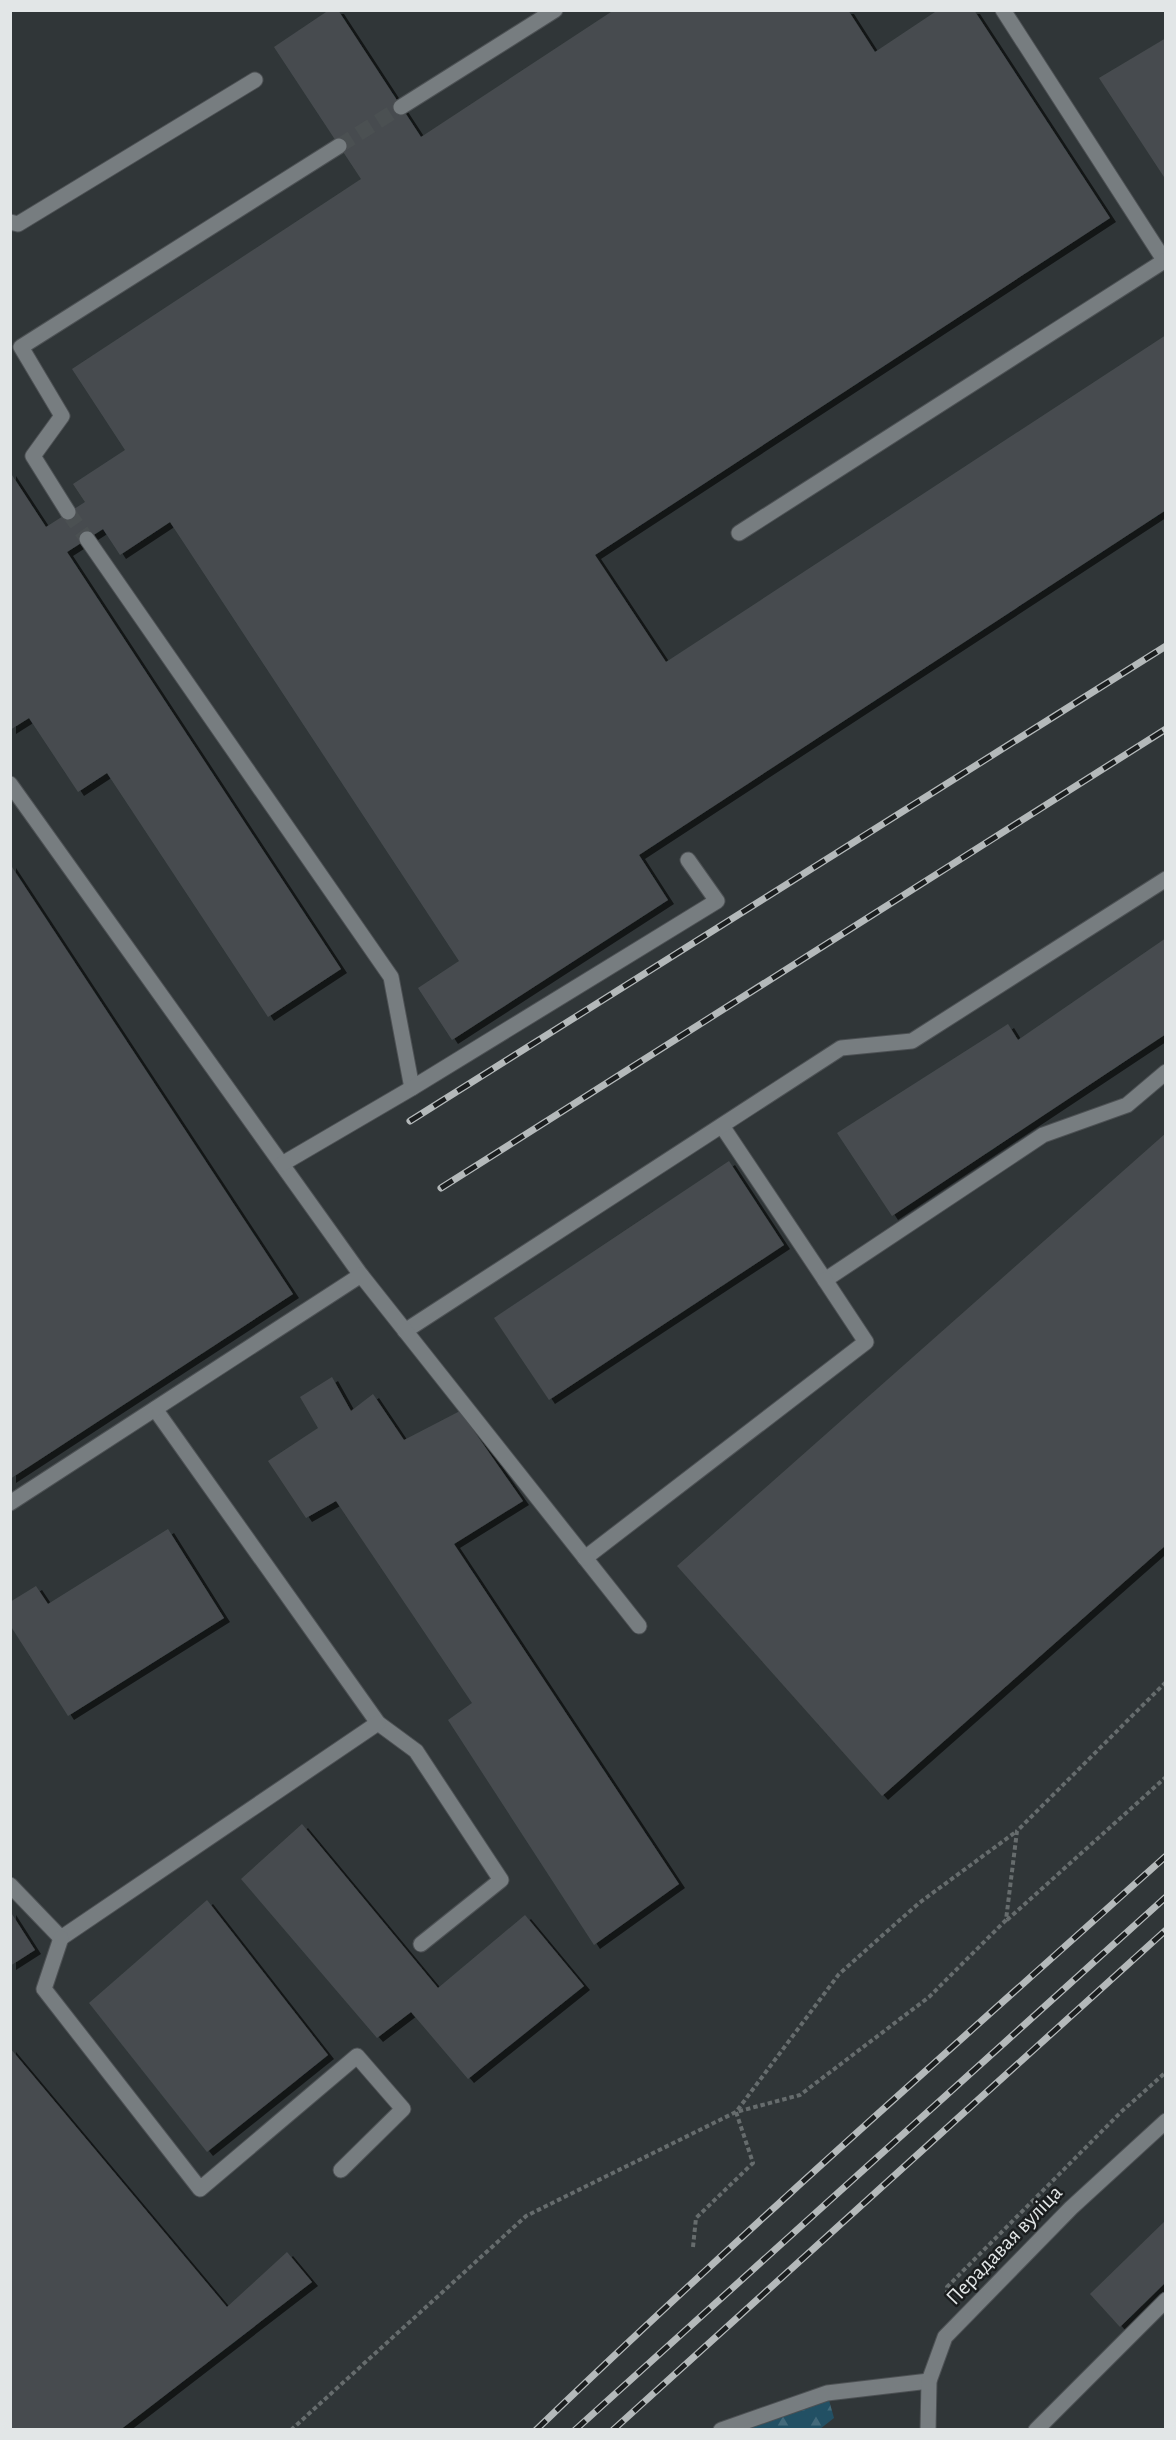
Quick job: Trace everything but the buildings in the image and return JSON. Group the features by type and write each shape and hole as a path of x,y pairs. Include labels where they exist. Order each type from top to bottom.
{"street":[{"path":"401,107 555,10"},
{"path":"739,533 1165,262 1003,10"},
{"path":"10,222 18,224 255,80"},
{"path":"68,512 33,456 62,416 21,346 339,146"},
{"path":"87,539 391,977 412,1088"},
{"path":"10,784 361,1275 639,1626"},
{"path":"282,1164 412,1088 717,902 688,860"},
{"path":"405,1331 841,1048 912,1041 1166,879"},
{"path":"825,1280 1043,1135 1127,1105 1166,1072"},
{"path":"585,1558 866,1342 722,1126"},
{"path":"10,1503 361,1275"},
{"path":"154,1409 378,1723 416,1751 501,1880 421,1944"},
{"path":"341,2170 402,2109 357,2056 200,2189 44,1989 61,1938 378,1723"},
{"path":"10,1885 61,1938"},
{"name":"Перадавая вуліца","path":"928,2430 928,2381 945,2337 1071,2208 1166,2121"},
{"path":"1036,2430 1166,2300"},
{"path":"721,2430 827,2393 928,2381"}],"path":[{"path":"736,2112 839,1974 919,1903 1017,1831 1166,1682"},
{"path":"291,2430 526,2216 736,2112 800,2095 929,1997 1006,1920 1166,1777"},
{"path":"1006,1920 1017,1831"},
{"path":"693,2247 696,2217 753,2163 736,2112"}],"green space":[{"path":"827,2393 834,2418 820,2429 721,2430"}],"tunnel":[{"path":"339,146 401,107"},
{"path":"68,512 87,539"}],"railway":[{"path":"410,1121 1166,646"},
{"path":"441,1188 1166,729"},
{"path":"536,2430 770,2212 1166,1856"},
{"path":"575,2430 1166,1897"},
{"path":"613,2430 1166,1930"}]}
